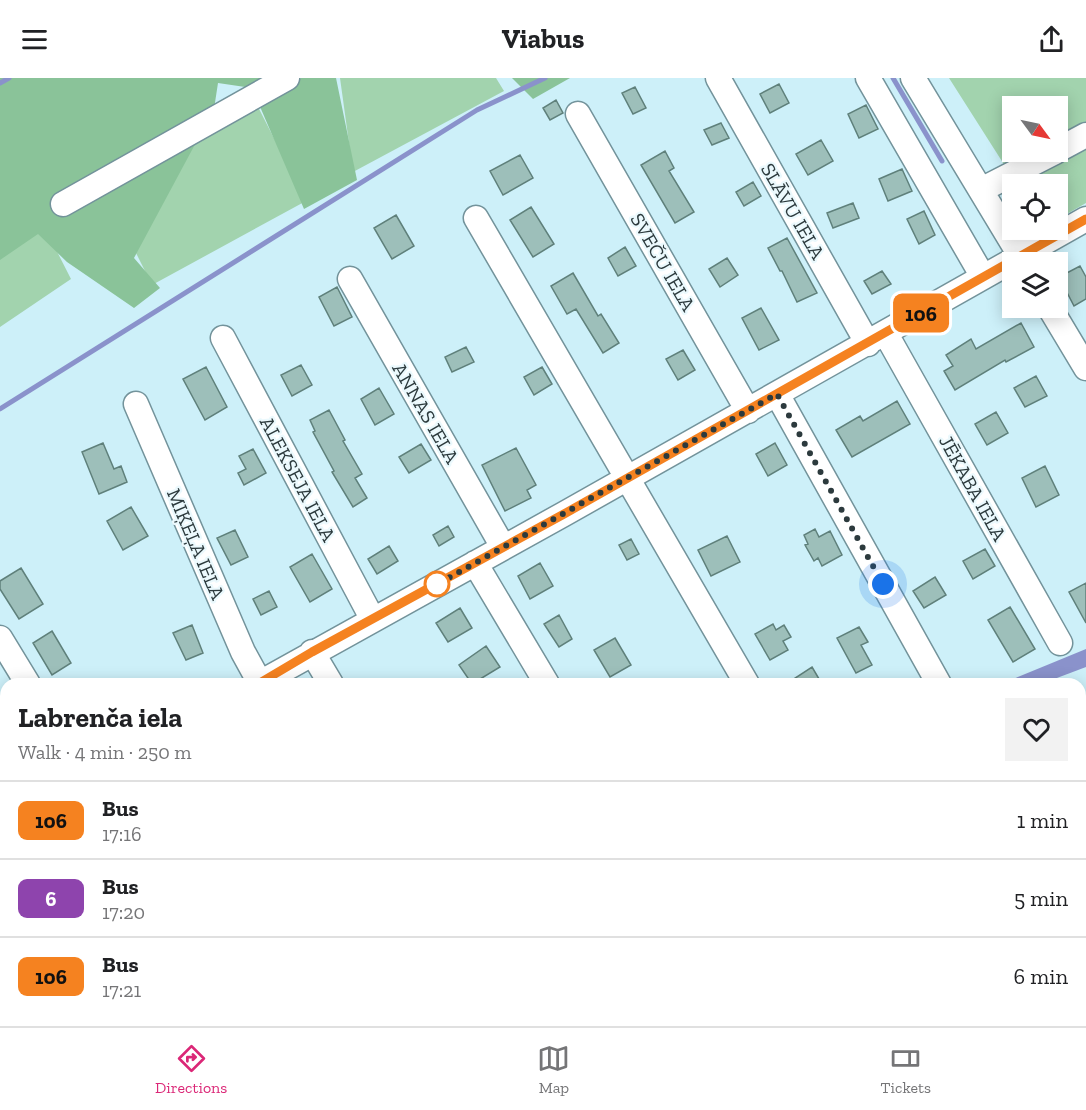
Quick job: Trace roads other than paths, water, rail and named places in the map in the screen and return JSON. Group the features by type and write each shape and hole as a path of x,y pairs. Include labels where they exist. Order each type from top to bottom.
{"street":[{"path":"63,204 287,78"},
{"name":"SLĀVU IELA","path":"718,78 877,339"},
{"path":"868,78 983,278"},
{"path":"921,80 1018,252"},
{"name":"SVEČU IELA","path":"578,114 748,411"},
{"path":"1068,145 1086,135"},
{"path":"981,190 1035,162"},
{"path":"476,218 744,678"},
{"path":"1033,252 1086,219"},
{"path":"268,678 1002,269"},
{"name":"ANNAS IELA","path":"350,279 503,547"},
{"path":"1056,318 1086,368"},
{"name":"ALEKSEJA IELA","path":"223,338 373,620"},
{"name":"JĒKABA IELA","path":"877,339 1060,643"},
{"path":"777,394 936,678"},
{"name":"MIĶEĻA IELA","path":"136,404 243,652 256,678"},
{"path":"475,563 543,678"},
{"path":"0,638 24,678"},
{"path":"312,652 327,678"}],"water":[{"path":"1086,649 1086,667 1057,678 1016,678"}],"waterway":[{"path":"0,83 9,78"},
{"path":"0,409 477,110 545,78"},
{"path":"893,78 942,161"}]}
